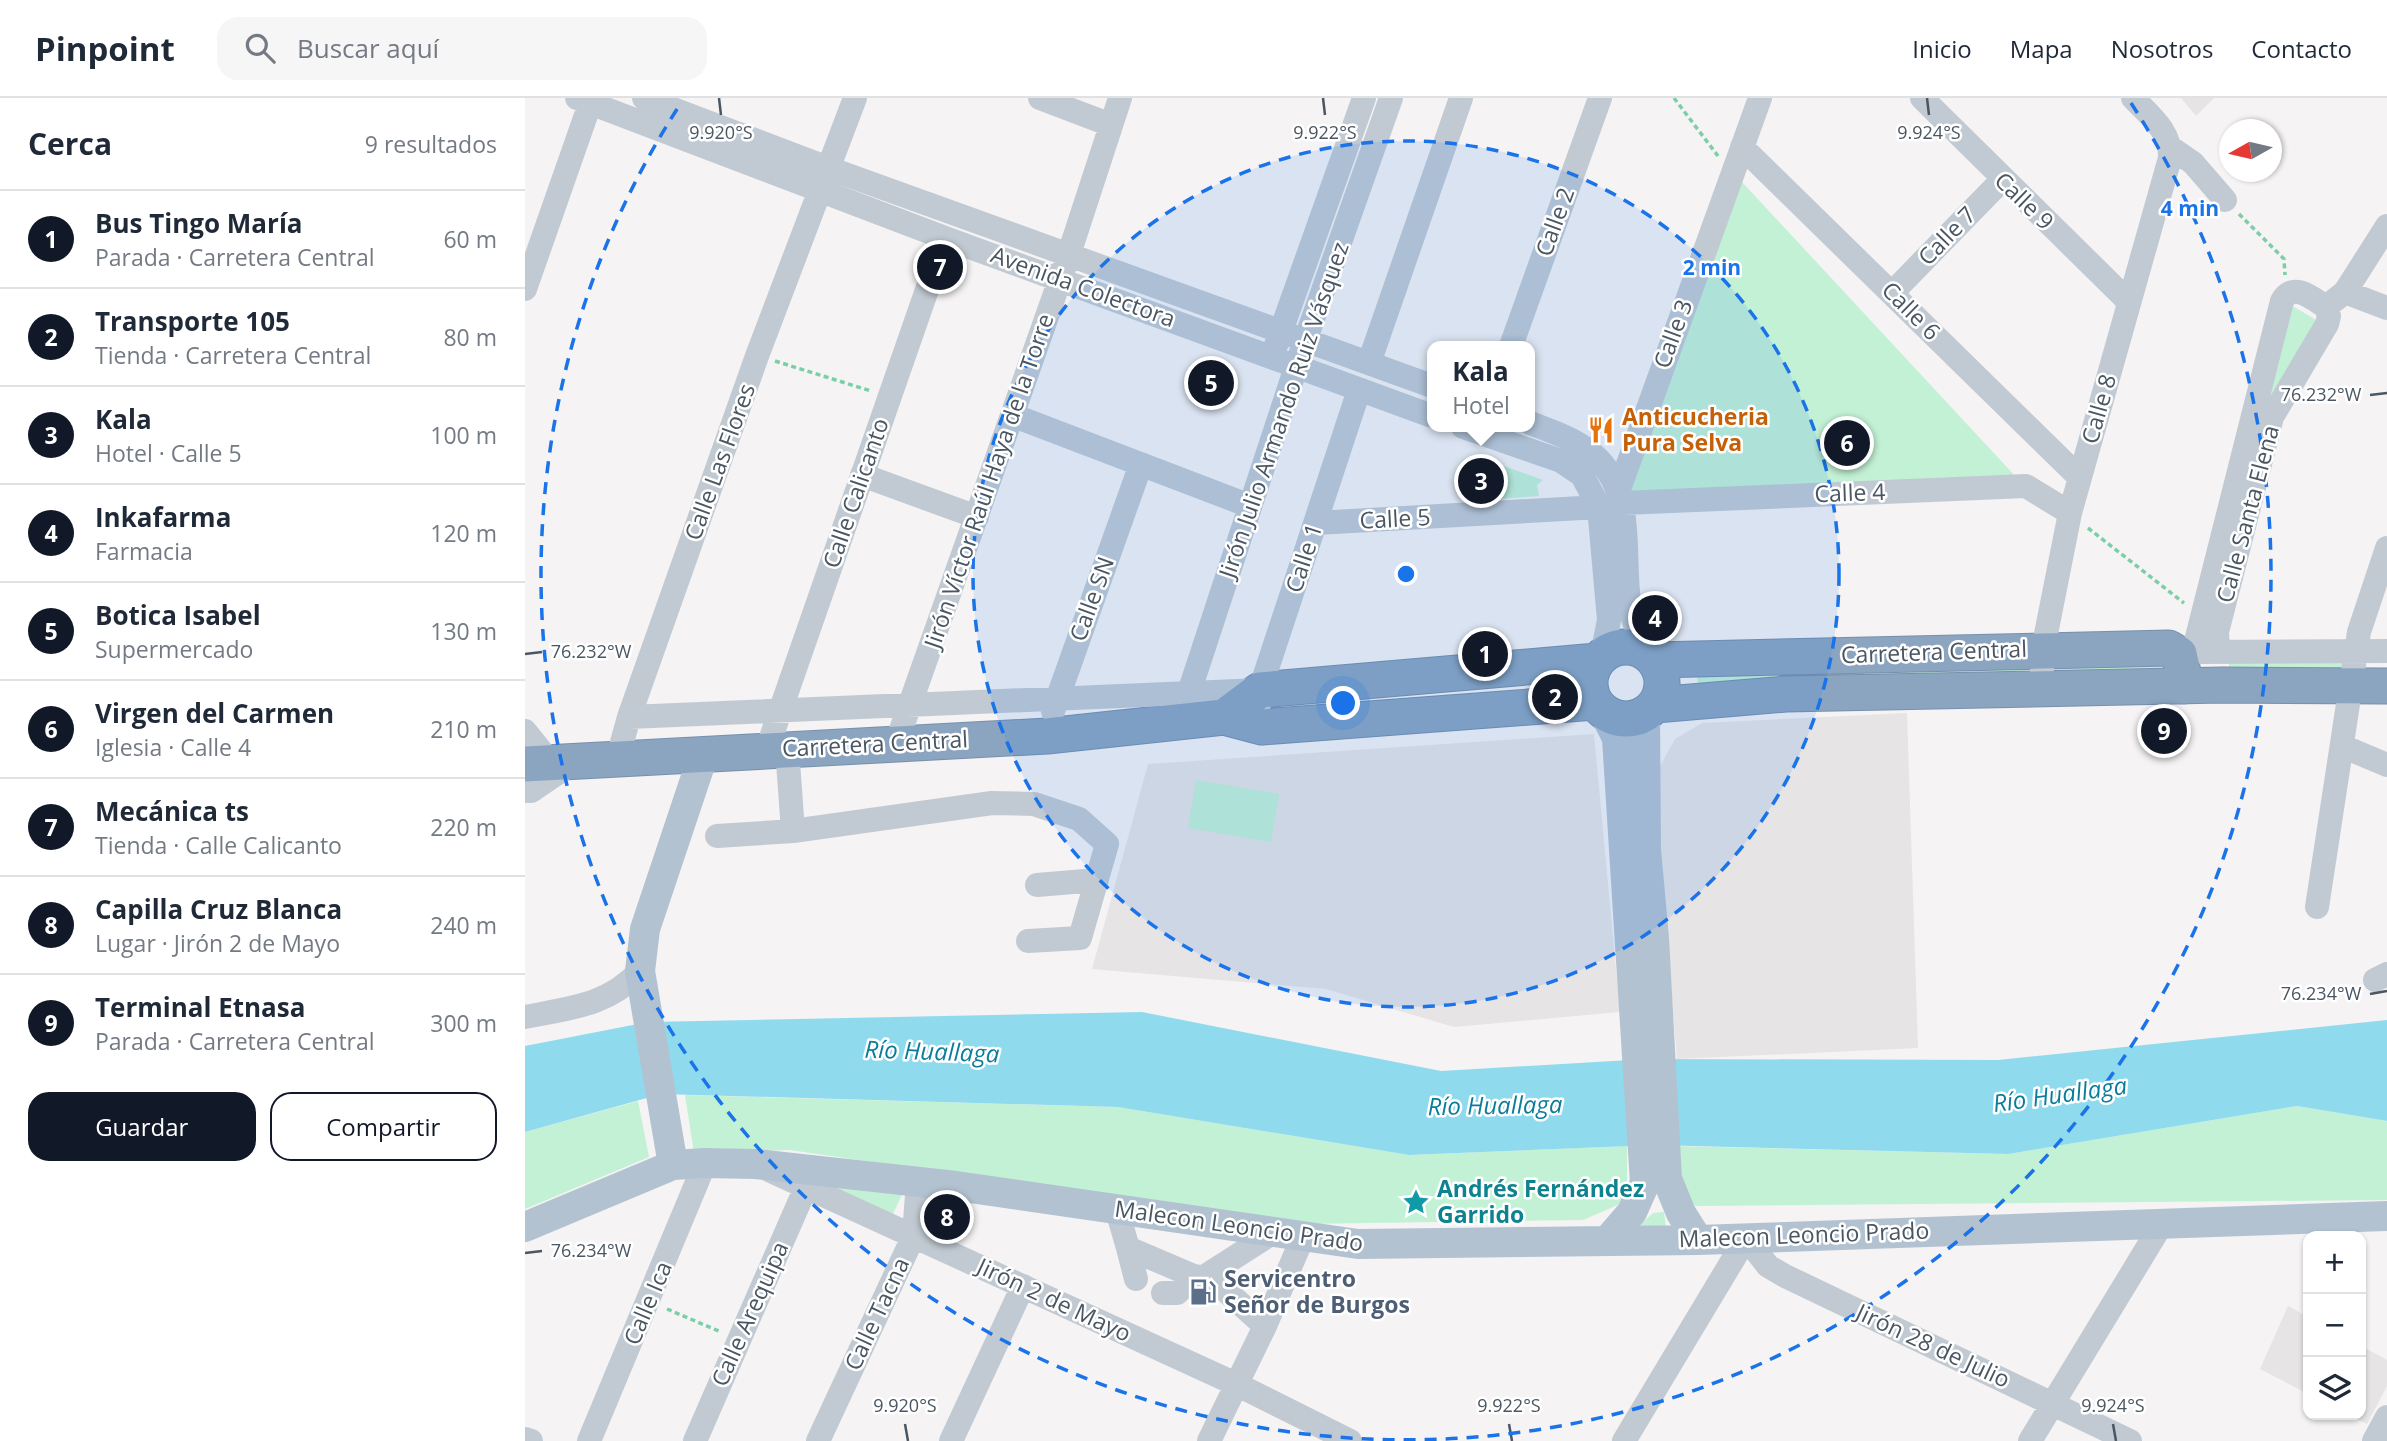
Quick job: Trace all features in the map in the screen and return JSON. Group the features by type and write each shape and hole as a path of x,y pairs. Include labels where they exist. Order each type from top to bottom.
{"highway":[{"path":"1260,690 1599,658 1625,646 1652,656 1663,682 1650,710 1631,719 1617,719 1600,707 1590,688 1591,674 1599,658"},
{"name":"Carretera Central","path":"1652,656 2169,648 2186,664"},
{"name":"Carretera Central","path":"1650,710 1786,694 2041,689 2186,664 2351,686 2387,686"},
{"name":"Carretera Central","path":"1224,717 1260,690"},
{"name":"Carretera Central","path":"551,762 777,748 1047,736 1184,708 1262,727 1600,707"}],"main road":[{"path":"1600,707 1617,738 1642,937 1656,1181 1698,1240"},
{"path":"1642,937 1650,710"},
{"path":"673,1165 640,973 646,929 704,753"},
{"name":"Malecon Leoncio Prado","path":"525,1227 673,1165 705,1163 756,1164 918,1182 1301,1239 1358,1244 1698,1240 2387,1216"},
{"path":"1607,1241 1656,1181"}],"street":[{"name":"Avenida Colectora","path":"644,98 824,178 945,238 1297,364 1427,414"},
{"name":"Calle Las Flores","path":"618,757 629,717 757,356 855,98"},
{"path":"1040,98 1111,125"},
{"name":"Jirón Víctor Raúl Haya de la Torre","path":"896,744 1061,280 1120,98"},
{"name":"Jirón Julio Armando Ruiz Vásquez","path":"1184,708 1297,364 1391,98"},
{"path":"1369,363 1461,98"},
{"name":"Calle 2","path":"1513,341 1600,98"},
{"name":"Calle 3","path":"1613,501 1760,98"},
{"name":"Calle 9","path":"1921,98 2129,302"},
{"path":"2133,98 2168,140 2193,163 2225,200"},
{"name":"Avenida Colectora","path":"586,100 1069,254 1427,384"},
{"path":"525,289 533,236 586,100"},
{"path":"1361,108 1380,128"},
{"name":"Jirón Julio Armando Ruiz Vásquez","path":"1272,355 1361,108"},
{"name":"Calle 8","path":"2041,689 2043,649 2070,513 2129,302 2168,140"},
{"name":"Calle 6","path":"1742,147 2079,477"},
{"name":"Calle 7","path":"1892,293 2002,180"},
{"name":"Calle Santa Elena","path":"2218,651 2217,632 2272,417 2327,324 2336,300 2387,226"},
{"name":"Calle Calicanto","path":"777,748 780,709 945,238"},
{"path":"2186,664 2286,294 2303,292 2387,308"},
{"name":"Calle 1","path":"1262,727 1260,690 1359,390"},
{"path":"1013,415 1250,506"},
{"path":"1535,425 1570,439 1597,458 1613,501 1630,608 1652,656"},
{"path":"1477,432 1561,461 1613,501"},
{"name":"Calle SN","path":"1047,736 1056,698 1141,464"},
{"path":"862,475 977,517"},
{"name":"Calle 4","path":"1613,501 2026,486 2070,513"},
{"path":"1599,658 1609,620 1613,501"},
{"name":"Calle 5","path":"1316,523 1613,501"},
{"path":"2317,907 2359,632 2387,548"},
{"path":"2186,664 2218,651 2387,650"},
{"path":"629,717 1056,698 1184,708 1260,690"},
{"path":"525,732 551,762 531,791 525,791"},
{"path":"2342,746 2387,765"},
{"path":"777,748 793,831"},
{"path":"717,836 793,831 978,805 1034,804 1079,819 1107,844 1080,938 1028,942"},
{"path":"1037,885 1097,880"},
{"path":"525,1017 591,1004 623,989 640,973"},
{"name":"Calle Ica","path":"589,1441 705,1163"},
{"name":"Jirón 2 de Mayo","path":"756,1164 1238,1385 1350,1441"},
{"name":"Calle Tacna","path":"818,1441 914,1235 918,1182"},
{"name":"Calle Arequipa","path":"695,1441 806,1187"},
{"path":"1117,1210 1136,1279"},
{"path":"2030,1441 2164,1222"},
{"path":"1163,1293 1177,1293 1198,1277 1271,1234"},
{"path":"1624,1441 1746,1238"},
{"name":"Jirón 28 de Julio","path":"1746,1238 1768,1266 1786,1276 2130,1441"},
{"path":"1209,1441 1265,1326 1301,1239"},
{"path":"1128,1248 1224,1289 1265,1326"},
{"path":"951,1441 1023,1286"},
{"path":"2374,1441 2387,1418"},
{"path":"525,1439 531,1441"}],"path":[{"path":"1674,98 1732,175"},
{"path":"2225,200 2284,259 2286,294"},
{"path":"757,356 890,397"},
{"path":"2070,513 2200,616"},
{"path":"649,1301 739,1340"}],"shaded area":[{"path":"2181,98 2214,98 2196,116"},
{"path":"1907,713 1918,1048 1677,1059 1654,777 1675,739 1702,723"},
{"path":"1594,734 1620,1012 1454,1027 1326,989 1092,969 1148,764"},
{"path":"2288,1306 2303,1314 2303,1391 2260,1369"},
{"path":"2366,1349 2387,1360 2387,1386 2367,1424 2359,1420 2366,1420"}],"green space":[{"path":"1742,182 2017,478 1628,493"},
{"path":"2291,305 2323,324 2267,408"},
{"path":"1495,463 1543,480 1537,485 1539,496 1497,499"},
{"path":"2160,657 2171,674 2052,674 2052,664"},
{"path":"2229,657 2344,657 2343,673 2229,674"},
{"path":"2023,667 2026,673 1698,687 1697,675"},
{"path":"1196,780 1279,794 1271,842 1188,828"},
{"path":"685,1095 1118,1107 1409,1155 1627,1146 1627,1201 1583,1220 1298,1224 790,1150 694,1153"},
{"path":"638,1101 649,1157 525,1209 525,1132"},
{"path":"2297,1106 2387,1121 2387,1200 1695,1206 1677,1183 1673,1146 2008,1154"},
{"path":"823,1184 903,1192 893,1214"},
{"path":"1664,1212 1666,1227 1637,1228 1653,1213"}],"water":[{"name":"Río Huallaga","path":"1142,1012 1441,1071 1647,1059 1998,1060 2387,1020 2387,1121 2297,1106 2008,1154 1654,1145 1409,1155 1118,1107 661,1094 525,1132 525,1046 648,1022"}],"place":[{"name":"Mecánica ts","path":"940,267"},
{"name":"Botica Isabel","path":"1211,383"},
{"name":"Anticucheria Pura Selva","path":"1601,430"},
{"name":"Virgen del Carmen","path":"1847,443"},
{"name":"Kala","path":"1481,481"},
{"name":"Inkafarma","path":"1655,618"},
{"name":"Bus Tingo María","path":"1485,654"},
{"name":"Transporte 105","path":"1555,697"},
{"name":"Terminal Etnasa","path":"2164,731"},
{"name":"Andrés Fernández Garrido","path":"1416,1202"},
{"name":"Capilla Cruz Blanca","path":"947,1217"},
{"name":"Servicentro Señor de Burgos","path":"1203,1292"}]}
